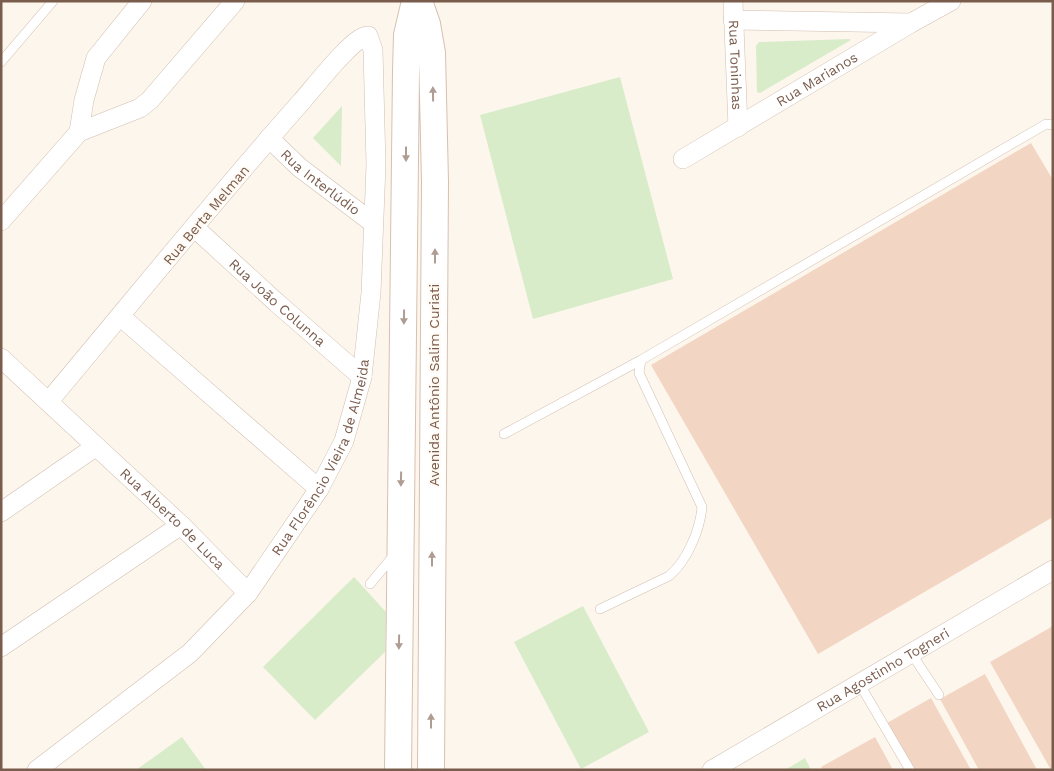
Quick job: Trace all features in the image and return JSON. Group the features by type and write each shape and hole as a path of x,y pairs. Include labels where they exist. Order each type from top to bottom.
{"street":[{"path":"79,132 86,92 96,58 142,1"},
{"path":"1,221 79,132 140,108 235,1"},
{"path":"398,770 406,72 407,35 415,1"},
{"name":"Avenida Antônio Salim Curiati","path":"419,1 427,24 432,53 435,182 431,770"},
{"name":"Rua Toninhas","path":"732,1 738,127"},
{"name":"Rua Marianos","path":"683,159 940,4"},
{"path":"733,20 911,23"},
{"name":"Rua Berta Melman","path":"49,400 269,138 343,54 362,36 368,36"},
{"name":"Rua Florêncio Vieira de Almeida","path":"37,770 190,653 248,593 319,489 344,441 362,377 371,293 376,165 373,50 368,36"},
{"name":"Rua Interlúdio","path":"269,138 306,173 373,223"},
{"name":"Rua João Colunna","path":"195,228 362,377"},
{"path":"120,316 319,489"},
{"name":"Rua Alberto de Luca","path":"2,362 49,400 95,447 180,525 248,593"},
{"path":"1,512 95,447"},
{"path":"1,647 180,525"},
{"name":"Rua Agostinho Togneri","path":"712,770 859,682 1053,570"}],"lane":[{"path":"1,62 53,1"},
{"path":"504,434 641,360 1046,124 1053,125"},
{"path":"600,609 669,576 679,568 701,522 702,507 639,373 641,360"},
{"path":"370,584 400,549"},
{"path":"911,652 939,695"},
{"path":"859,682 910,770"}],"green space":[{"path":"851,40 760,93 757,92 756,46 759,42"},
{"path":"620,77 673,279 533,319 480,115"},
{"path":"342,106 341,165 341,166 313,138"},
{"path":"354,577 386,612 385,652 315,720 263,667"},
{"path":"583,606 649,732 581,769 514,642"},
{"path":"182,737 206,770 136,770"},
{"path":"805,758 811,770 785,770"}],"building":[{"path":"1031,143 1053,180 1053,517 818,654 651,365"},
{"path":"1053,626 1053,770 1051,770 990,662"},
{"path":"985,674 1037,770 979,770 940,699"},
{"path":"931,698 971,770 913,770 887,723"},
{"path":"875,737 893,770 823,770 821,767"}]}
